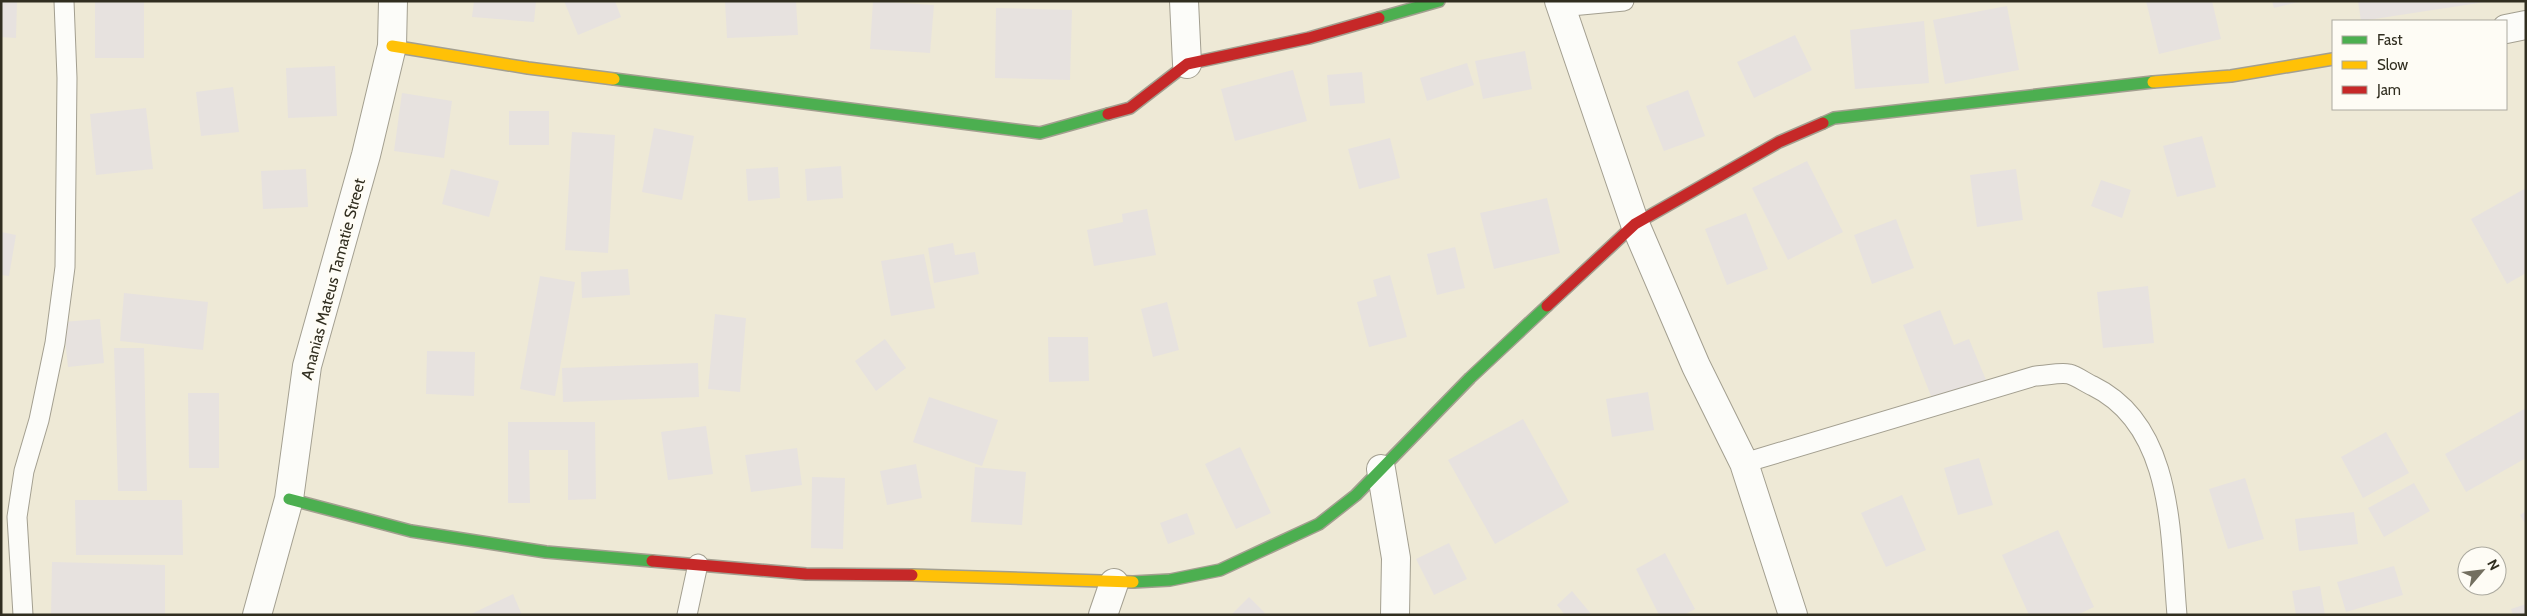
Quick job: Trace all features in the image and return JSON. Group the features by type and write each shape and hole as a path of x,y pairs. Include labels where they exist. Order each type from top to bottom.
{"street":[{"name":"Ananias Mateus Tamatie Street","path":"256,615 289,499 307,366 366,155 392,46 393,1"},
{"path":"1184,1 1187,64"},
{"path":"392,46 528,68 1040,133 1130,108 1187,64 1309,38 1439,1"},
{"path":"1559,4 1636,224 1696,366 1744,463 1793,615"},
{"path":"2507,28 2526,25"},
{"path":"289,499 430,534 546,552 806,574 960,576 1114,584 1170,580 1220,570 1319,524 1356,495 1470,378 1636,224 1779,142 1834,118 2106,86 2231,76 2332,59"},
{"path":"1381,469 1396,558 1395,615"},
{"path":"1103,615 1114,584"}],"lane":[{"path":"23,615 17,517 24,471 39,420 55,343 65,266 67,78 64,1"},
{"path":"1559,4 1624,1"},
{"path":"1744,463 2035,376 2069,374 2110,394 2134,420 2155,457 2165,488 2177,615"},
{"path":"687,615 698,564"}],"building":[{"path":"1,1 17,1 16,38 1,37"},
{"path":"95,1 144,1 144,58 95,58"},
{"path":"474,1 536,1 534,22 472,17"},
{"path":"564,1 615,1 621,17 578,35"},
{"path":"725,1 796,1 798,35 727,38"},
{"path":"873,1 934,5 930,53 870,49"},
{"path":"2146,1 2212,1 2221,39 2159,54"},
{"path":"2272,1 2298,1 2298,2 2274,8"},
{"path":"2358,1 2485,1 2368,20 2361,20"},
{"path":"2007,6 2019,70 1945,84 1933,20"},
{"path":"996,8 1072,10 1070,80 995,78"},
{"path":"1924,21 1929,83 1855,89 1850,30"},
{"path":"1795,35 1812,70 1754,98 1737,62"},
{"path":"1525,51 1532,89 1483,99 1475,61"},
{"path":"1467,63 1474,85 1427,101 1420,78"},
{"path":"335,66 337,116 288,118 286,68"},
{"path":"1293,70 1307,121 1235,141 1221,89"},
{"path":"1362,72 1365,103 1330,106 1327,75"},
{"path":"233,87 239,132 201,136 196,92"},
{"path":"1688,90 1705,136 1664,151 1646,106"},
{"path":"402,93 452,101 444,158 394,151"},
{"path":"146,108 153,169 96,175 90,114"},
{"path":"509,111 549,111 549,145 509,145"},
{"path":"654,128 694,136 682,200 642,192"},
{"path":"572,132 615,135 608,253 565,250"},
{"path":"2202,136 2216,187 2177,197 2163,146"},
{"path":"1390,138 1400,178 1359,189 1348,149"},
{"path":"1807,161 1843,232 1788,260 1752,188"},
{"path":"841,166 843,198 807,201 805,169"},
{"path":"778,167 780,198 748,201 746,169"},
{"path":"306,169 308,207 263,209 261,171"},
{"path":"451,169 499,181 489,217 442,204"},
{"path":"2016,169 2023,220 1977,227 1970,175"},
{"path":"2101,180 2131,190 2122,218 2091,206"},
{"path":"2526,188 2526,273 2507,284 2471,219"},
{"path":"1547,198 1560,253 1494,269 1480,213"},
{"path":"1147,209 1156,255 1094,266 1087,230 1123,222 1122,214"},
{"path":"1746,213 1768,269 1727,285 1705,229"},
{"path":"1896,219 1914,268 1872,284 1854,235"},
{"path":"1,232 16,235 9,276 1,275"},
{"path":"953,243 955,255 975,252 979,274 934,283 928,248"},
{"path":"1455,247 1465,288 1437,295 1427,254"},
{"path":"924,254 935,308 891,316 881,261"},
{"path":"628,269 630,295 582,298 581,272"},
{"path":"1390,275 1407,337 1369,347 1357,302 1377,296 1373,280"},
{"path":"540,276 575,282 555,396 520,389"},
{"path":"2148,286 2154,343 2103,348 2097,292"},
{"path":"124,293 208,302 203,350 120,341"},
{"path":"1167,302 1179,350 1153,357 1141,309"},
{"path":"1940,310 1954,345 1969,339 1986,380 1933,401 1903,325"},
{"path":"715,314 746,318 740,392 708,389"},
{"path":"100,319 104,363 68,367 63,322"},
{"path":"1048,337 1088,337 1089,381 1049,382"},
{"path":"885,339 906,368 876,391 855,361"},
{"path":"114,348 144,348 147,491 118,491"},
{"path":"427,351 475,352 474,396 426,394"},
{"path":"698,363 699,397 563,402 562,368"},
{"path":"1648,392 1654,430 1612,437 1606,399"},
{"path":"188,393 219,393 219,468 189,468"},
{"path":"929,397 998,420 982,466 913,442"},
{"path":"2526,408 2526,458 2466,492 2445,454"},
{"path":"1523,419 1569,502 1495,544 1448,460"},
{"path":"508,422 595,422 596,499 568,500 568,450 529,450 530,503 508,503"},
{"path":"706,426 713,474 668,480 661,432"},
{"path":"2386,432 2409,473 2363,498 2341,457"},
{"path":"1240,447 1271,513 1236,529 1205,464"},
{"path":"797,448 802,485 751,492 745,455"},
{"path":"1979,458 1993,505 1958,515 1944,468"},
{"path":"916,464 922,498 887,505 880,471"},
{"path":"975,467 1026,472 1022,525 971,522"},
{"path":"812,477 845,478 843,549 811,548"},
{"path":"2245,478 2264,539 2228,549 2209,489"},
{"path":"2414,483 2430,511 2384,537 2368,508"},
{"path":"1902,495 1926,550 1886,567 1861,513"},
{"path":"75,500 182,500 183,555 76,555"},
{"path":"2526,511 2526,525 2520,515"},
{"path":"2354,512 2358,544 2299,551 2295,519"},
{"path":"1187,513 1195,534 1168,544 1160,523"},
{"path":"2058,530 2094,607 2077,615 2029,615 2002,555"},
{"path":"1449,543 1467,579 1434,595 1416,559"},
{"path":"1665,553 1695,609 1684,615 1659,615 1636,569"},
{"path":"52,562 165,565 165,615 51,615"},
{"path":"2394,566 2403,595 2346,612 2337,582"},
{"path":"2320,586 2325,615 2296,615 2292,591"},
{"path":"1572,591 1592,615 1565,615 1557,605"},
{"path":"513,594 522,615 469,615"},
{"path":"1249,597 1265,613 1263,615 1231,615"},
{"path":"2526,604 2526,615 2513,615 2511,609"}],"traffic: fast":[{"path":"1379,18 1439,1"},
{"path":"614,79 1040,133 1108,114"},
{"path":"1823,123 1834,118 2153,82"},
{"path":"1133,582 1170,580 1220,570 1319,524 1356,495 1470,378 1547,306"},
{"path":"289,499 411,531 546,552 652,561"}],"traffic: slow":[{"path":"392,46 528,68 614,79"},
{"path":"2153,82 2231,76 2332,59"},
{"path":"912,575 1133,582"}],"traffic: jam":[{"path":"1108,114 1130,108 1187,64 1309,38 1379,18"},
{"path":"1547,306 1635,224 1779,142 1823,123"},
{"path":"652,561 806,574 912,575"}]}
